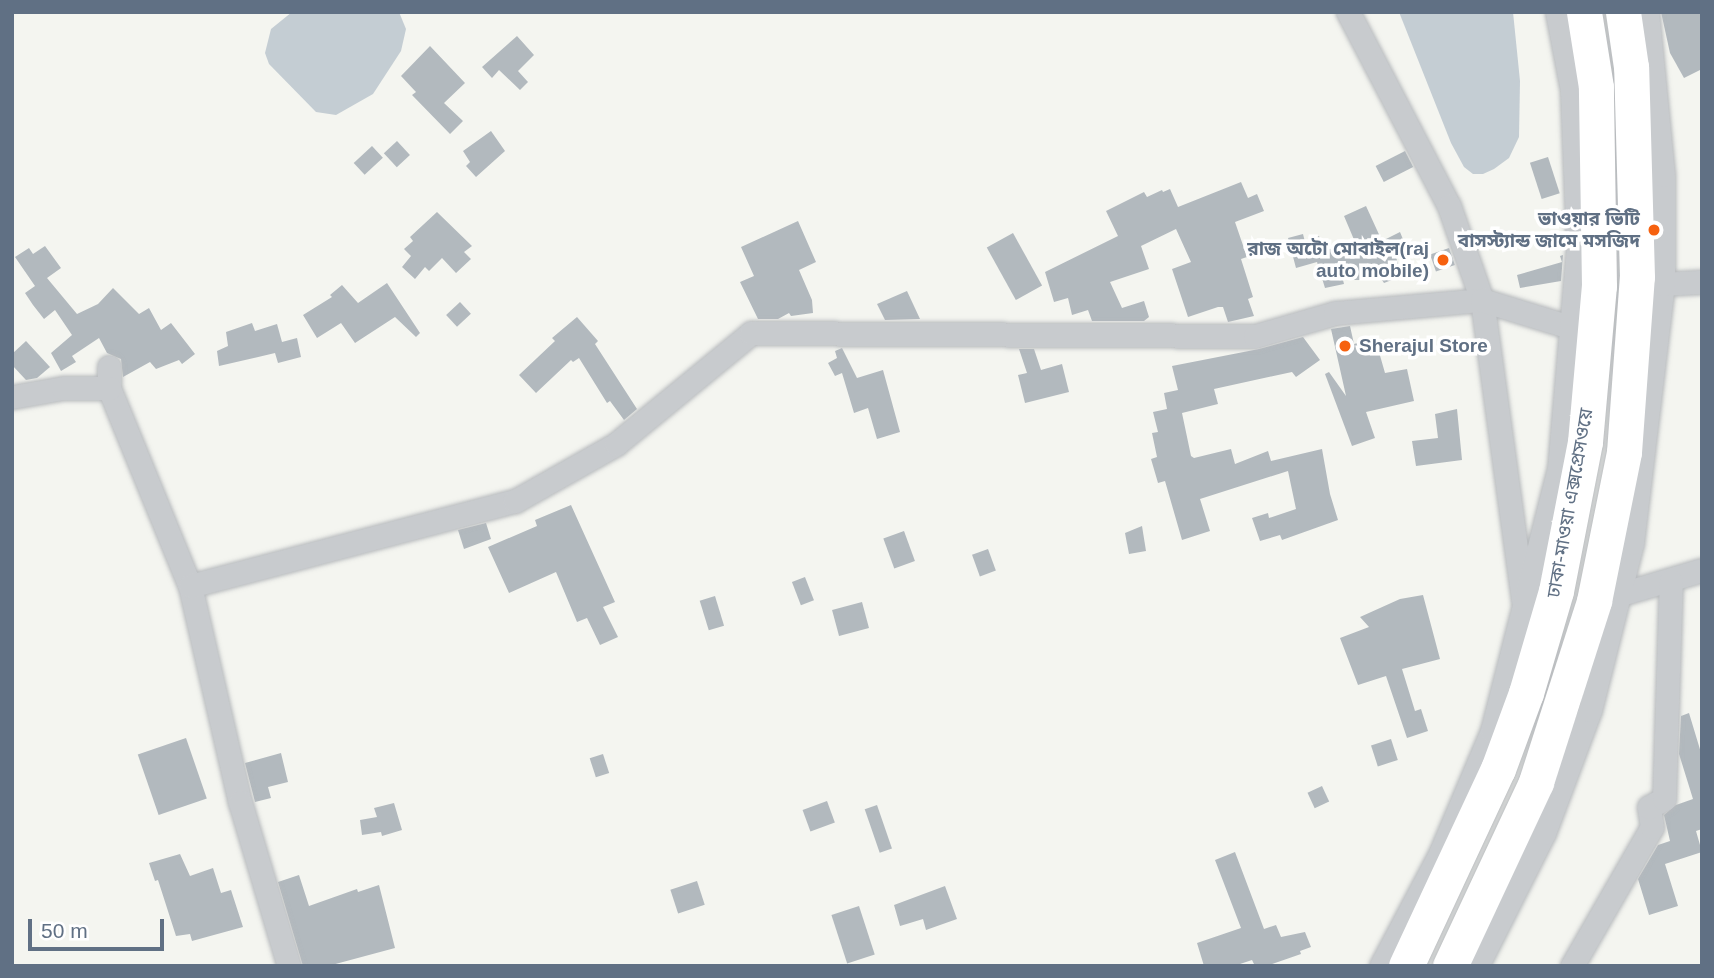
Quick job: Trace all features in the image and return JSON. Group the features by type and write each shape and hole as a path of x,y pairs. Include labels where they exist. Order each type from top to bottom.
{"highway":[{"name":"ঢাকা-মাওয়া এক্সপ্রেসওয়ে","path":"1406,966 1493,780 1526,693 1556,591 1585,442 1599,286 1597,87 1584,12"},
{"name":"ঢাকা-মাওয়া এক্সপ্রেসওয়ে","path":"1450,966 1536,782 1594,601 1624,452 1637,277 1631,68 1623,12"}],"street":[{"path":"1348,12 1450,206 1482,300 1525,613"},
{"path":"1381,966 1440,854 1492,731 1525,613 1559,469 1578,248 1572,90 1557,12"},
{"path":"1477,966 1544,833 1590,710 1632,543 1663,284 1663,175 1647,12"},
{"path":"1663,284 1702,282"},
{"path":"190,586 515,501 616,444 751,333 1255,335 1335,313 1482,300 1570,327"},
{"path":"12,397 109,377 190,586 240,802 289,966"},
{"path":"1620,594 1702,570"},
{"path":"1573,966 1652,827 1649,807 1664,799 1671,581"}],"shaded area":[{"path":"292,12 399,12 406,29 401,51 373,94 336,115 316,112 269,64 265,53 271,29"},
{"path":"1399,12 1513,12 1520,81 1519,137 1509,158 1494,169 1483,174 1473,174 1464,167 1451,143"}],"building":[{"path":"1661,12 1702,12 1702,69 1684,78 1670,53"},
{"path":"517,36 534,55 518,71 528,82 520,90 499,70 492,78 482,67"},
{"path":"430,46 465,83 444,103 463,121 450,134 412,95 416,92 401,76"},
{"path":"491,131 505,151 476,177 466,166 470,162 463,151"},
{"path":"397,141 410,155 397,167 384,153"},
{"path":"372,146 383,158 365,175 354,163"},
{"path":"1405,151 1413,167 1384,182 1376,166"},
{"path":"1548,157 1560,193 1542,199 1530,163"},
{"path":"1241,182 1248,198 1257,194 1264,211 1235,222 1247,257 1241,259 1253,297 1248,299 1254,316 1228,322 1223,307 1218,307 1188,317 1172,269 1191,262 1176,229 1141,246 1149,269 1110,282 1122,308 1144,301 1149,317 1144,321 1092,321 1088,310 1072,315 1068,298 1054,302 1045,272 1118,236 1106,211 1144,192 1147,197 1170,189 1178,207"},
{"path":"1366,206 1382,241 1400,232 1407,249 1395,254 1402,276 1384,283 1382,280 1343,280 1344,284 1325,288 1317,262 1296,268 1288,238 1303,234 1305,242 1319,236 1324,250 1355,242 1344,216"},
{"path":"437,212 472,246 464,252 471,259 456,273 442,258 429,271 425,267 415,279 402,267 411,256 404,249 413,241 410,237"},
{"path":"798,221 816,262 799,270 812,300 813,313 791,316 789,313 778,319 758,319 740,282 754,276 741,247"},
{"path":"1013,233 1042,285 1016,300 987,248"},
{"path":"45,246 61,268 47,278 77,314 98,304 113,288 139,314 149,308 161,330 171,323 195,354 182,364 179,360 156,369 150,362 123,377 121,359 107,353 99,338 72,356 76,362 61,371 51,353 72,335 55,310 44,319 33,305 25,293 35,286 15,257 29,248 33,254"},
{"name":"রাজ অটো মোবাইল(raj auto mobile)","path":"1449,248 1455,265 1436,272 1430,255"},
{"path":"1563,255 1561,281 1520,288 1517,275 1562,262 1560,256"},
{"path":"387,283 420,333 416,337 395,317 355,343 341,323 317,338 303,315 332,297 330,295 342,285 358,303"},
{"path":"907,291 920,319 885,320 877,304"},
{"path":"460,302 471,314 457,327 446,315"},
{"path":"577,317 598,341 595,344 637,409 624,420 610,401 607,403 579,358 573,362 571,360 536,393 519,375 555,341 552,338"},
{"path":"252,323 255,331 277,324 282,342 297,338 301,357 278,363 275,353 219,366 217,351 228,346 226,332"},
{"path":"1350,326 1354,344 1375,338 1385,373 1407,369 1414,401 1366,412 1375,438 1352,446 1325,374 1329,372 1346,396 1331,329"},
{"path":"1303,337 1320,360 1296,377 1292,372 1214,389 1218,404 1182,413 1191,456 1194,458 1231,449 1235,464 1268,451 1271,461 1322,449 1338,520 1282,540 1280,535 1260,541 1252,518 1268,513 1269,518 1296,509 1288,471 1200,499 1210,531 1182,540 1165,481 1158,483 1151,459 1157,457 1152,433 1158,432 1153,412 1167,409 1164,393 1178,390 1172,366 1259,349"},
{"path":"26,341 50,367 37,378 26,380 12,365 12,354"},
{"path":"842,348 857,378 883,370 900,432 877,439 868,408 854,413 842,373 835,376 828,363 837,358 835,351"},
{"path":"1019,349 1034,349 1041,370 1062,364 1069,392 1025,403 1018,375 1027,373"},
{"path":"1457,409 1462,460 1416,466 1412,441 1438,438 1435,414"},
{"path":"571,505 615,602 603,607 618,637 600,645 587,618 577,622 556,572 509,593 488,547 537,526 535,520"},
{"path":"486,523 491,539 464,549 458,530"},
{"path":"1142,526 1146,551 1129,554 1125,533"},
{"path":"904,531 915,561 894,569 883,539"},
{"path":"988,549 996,571 980,576 972,555"},
{"path":"805,577 814,600 801,605 792,582"},
{"path":"1423,595 1440,659 1402,669 1415,711 1421,709 1428,731 1407,738 1386,676 1358,685 1340,638 1369,627 1360,617 1400,599"},
{"path":"715,596 724,626 709,630 700,601"},
{"path":"862,602 869,628 839,636 832,610"},
{"path":"1689,713 1702,756 1702,829 1696,831 1702,852 1665,864 1678,906 1649,915 1638,879 1658,845 1670,841 1664,815 1676,805 1693,799 1679,754 1681,716"},
{"path":"186,738 207,799 159,815 138,755"},
{"path":"1391,739 1398,760 1378,766 1371,745"},
{"path":"281,753 288,782 268,787 271,798 255,802 245,763"},
{"path":"603,754 609,773 596,777 590,758"},
{"path":"1322,786 1329,801 1315,808 1307,793"},
{"path":"827,801 835,823 810,832 803,810"},
{"path":"394,803 402,830 382,836 381,832 362,835 360,820 377,817 374,808"},
{"path":"877,805 892,848 880,853 865,809"},
{"path":"1235,852 1264,929 1276,925 1281,937 1305,932 1311,947 1300,951 1301,954 1266,966 1255,966 1252,960 1234,966 1204,966 1197,943 1241,928 1215,860"},
{"path":"180,854 190,876 213,868 221,893 231,890 243,927 192,941 190,934 176,936 158,880 155,881 149,863"},
{"path":"299,875 309,906 357,889 358,892 379,885 395,948 328,966 303,966 278,882"},
{"path":"697,881 705,905 678,913 670,890"},
{"path":"945,886 957,919 926,930 923,919 900,926 894,905"},
{"path":"859,906 875,955 847,963 831,915"}],"place":[{"name":"ভাওয়ার ভিটি বাসস্ট্যান্ড জামে মসজিদ","path":"1654,230"},
{"name":"রাজ অটো মোবাইল(raj auto mobile)","path":"1443,260"},
{"name":"Sherajul Store","path":"1345,346"}]}
